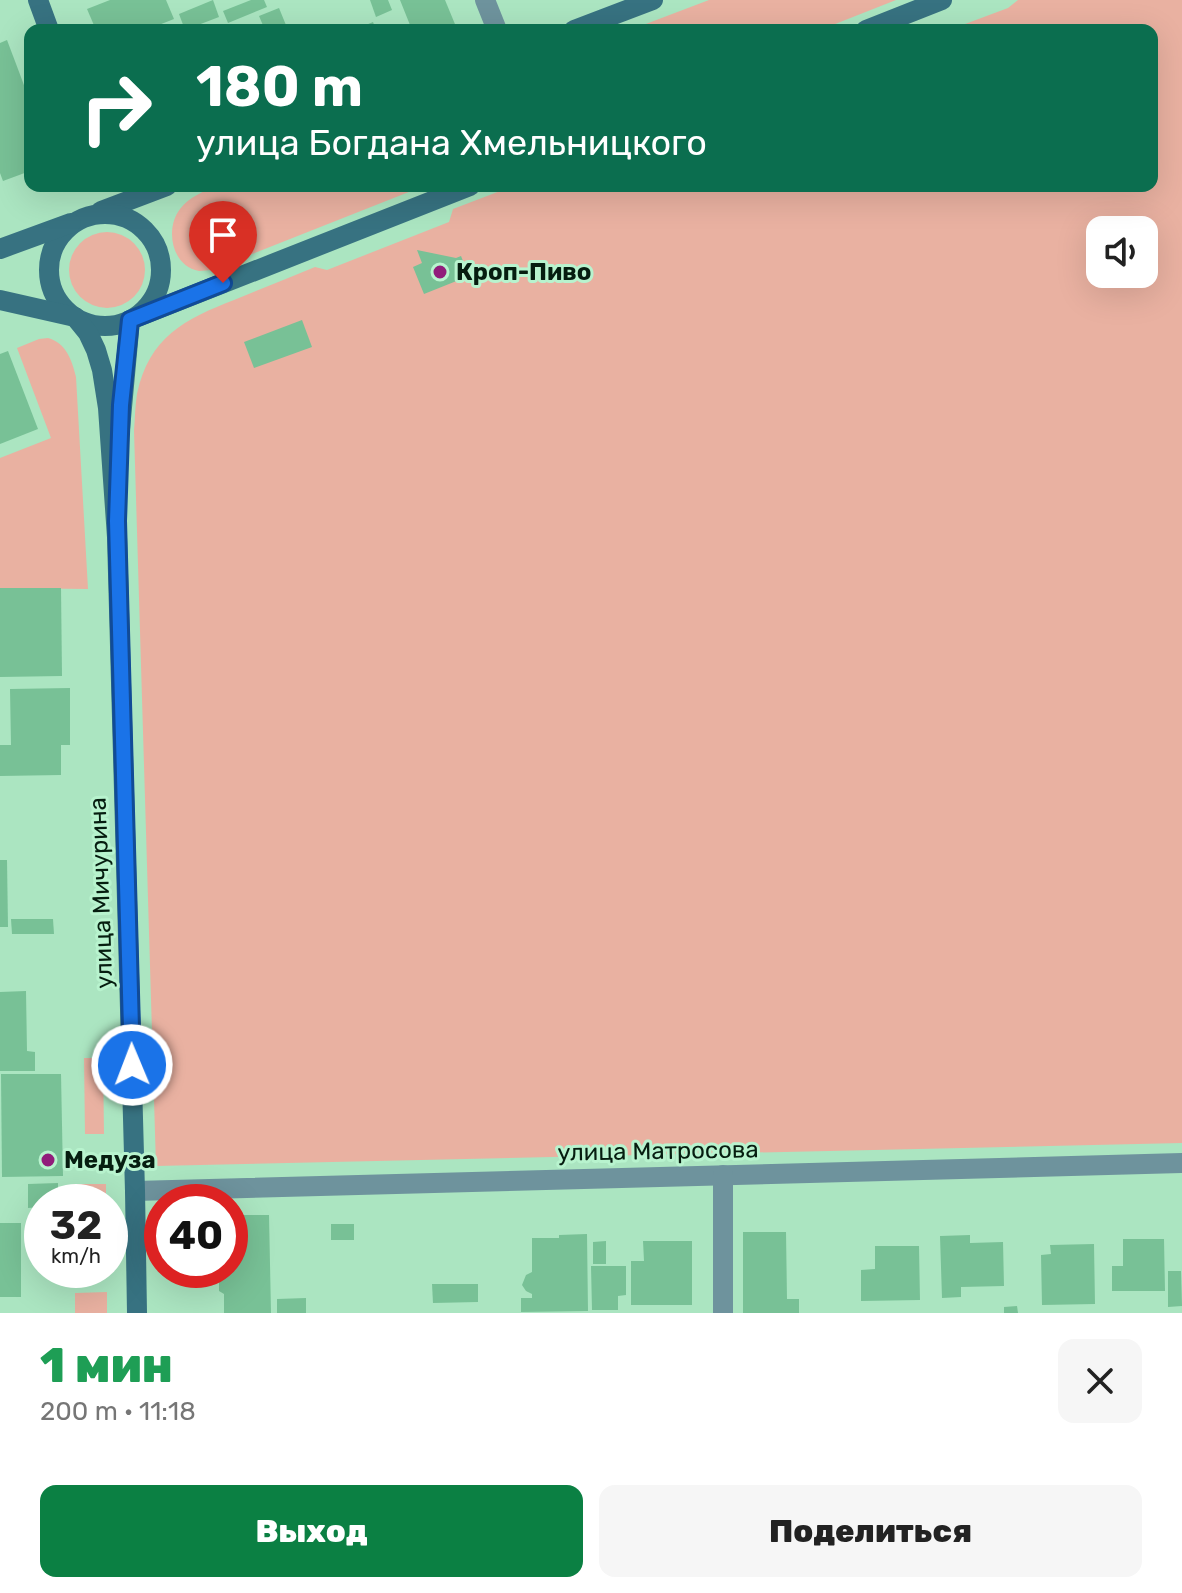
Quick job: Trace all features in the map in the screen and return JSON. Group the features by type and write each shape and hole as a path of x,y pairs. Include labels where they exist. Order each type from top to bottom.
{"street":[{"path":"38,0 47,24"},
{"path":"485,0 495,24"},
{"path":"590,24 653,0"},
{"path":"881,24 942,0"},
{"path":"75,317 56,296 50,279 52,251 68,227 114,196 135,192"},
{"path":"0,300 93,324 112,325 455,192"},
{"path":"0,249 103,214 122,216 139,225 152,239 160,256 161,275 156,293 146,309 130,320"},
{"name":"улица Мичурина","path":"75,317 92,341 102,370 117,521 137,1313"},
{"name":"улица Мичурина","path":"117,521 121,405 130,320"},
{"name":"улица Матросова","path":"135,1191 1182,1163"},
{"path":"723,1175 723,1313"}],"shaded area":[{"path":"709,0 896,0 835,24 646,24"},
{"path":"1018,0 1182,0 1182,1143 156,1166 134,431 137,394 150,358 160,344 185,323 216,307 315,267 327,270 449,222 453,209 497,192 1158,192 1158,24 965,24 1008,8"},
{"path":"202,192 409,192 212,270 199,271 182,262 173,245 175,217 188,201"},
{"path":"107,232 122,235 134,243 142,255 145,270 142,285 134,297 122,305 107,308 92,305 80,297 72,285 69,270 72,255 80,243 92,235"},
{"path":"48,338 64,348 76,377 88,589 0,588 0,458 51,438 17,348"},
{"path":"84,1058 103,1058 104,1134 85,1134"},
{"path":"107,1292 107,1313 75,1313 75,1293"}],"building":[{"path":"110,0 166,0 174,19 161,24 93,24 87,9"},
{"path":"213,0 219,17 201,24 183,24 179,14"},
{"path":"251,0 264,0 267,7 228,23 223,11"},
{"path":"370,0 388,0 392,10 376,17"},
{"path":"400,0 445,0 455,24 410,24"},
{"path":"279,8 286,24 262,24 259,16"},
{"path":"7,40 24,85 24,173 3,181 0,173 0,43"},
{"path":"417,250 456,258 461,256 469,276 424,294 413,267 422,263"},
{"path":"302,320 312,347 254,368 244,342"},
{"path":"8,351 38,429 0,444 0,354"},
{"path":"0,588 61,588 62,676 0,677"},
{"path":"70,688 70,745 61,745 61,775 0,776 0,745 11,745 10,689"},
{"path":"0,860 7,860 8,927 0,927"},
{"path":"11,919 53,919 54,934 12,934"},
{"path":"26,991 27,1051 35,1052 35,1071 0,1071 0,992"},
{"path":"1,1074 61,1074 63,1176 2,1177"},
{"path":"248,1215 269,1215 271,1313 224,1313 224,1294 219,1288 248,1288"},
{"path":"0,1223 21,1223 21,1297 0,1297"},
{"path":"331,1224 354,1224 354,1240 331,1240"},
{"path":"743,1232 786,1232 787,1299 799,1299 799,1313 743,1313"},
{"path":"587,1234 588,1311 521,1312 521,1298 532,1298 532,1294 522,1285 526,1275 532,1272 532,1238"},
{"path":"970,1235 970,1243 1003,1242 1004,1286 961,1287 961,1297 942,1298 940,1236"},
{"path":"1123,1239 1164,1239 1165,1291 1112,1291 1112,1266 1123,1266"},
{"path":"606,1241 606,1264 593,1264 593,1242"},
{"path":"643,1241 692,1241 692,1305 631,1305 631,1261 644,1261"},
{"path":"1094,1244 1095,1304 1042,1305 1041,1255 1051,1254 1050,1245"},
{"path":"875,1246 919,1246 920,1300 861,1301 861,1270 875,1269"},
{"path":"591,1266 626,1266 626,1295 618,1296 618,1310 592,1310"},
{"path":"1168,1271 1181,1271 1182,1306 1168,1307"},
{"path":"432,1284 478,1284 478,1302 433,1303"},
{"path":"306,1298 306,1313 277,1313 277,1299"},
{"path":"1017,1306 1018,1313 1004,1313 1004,1307"}],"place":[{"name":"Кроп-Пиво","path":"440,272"},
{"name":"Медуза","path":"48,1160"}],"route":[{"path":"132,1065 117,521 121,405 130,320 223,283"}]}
